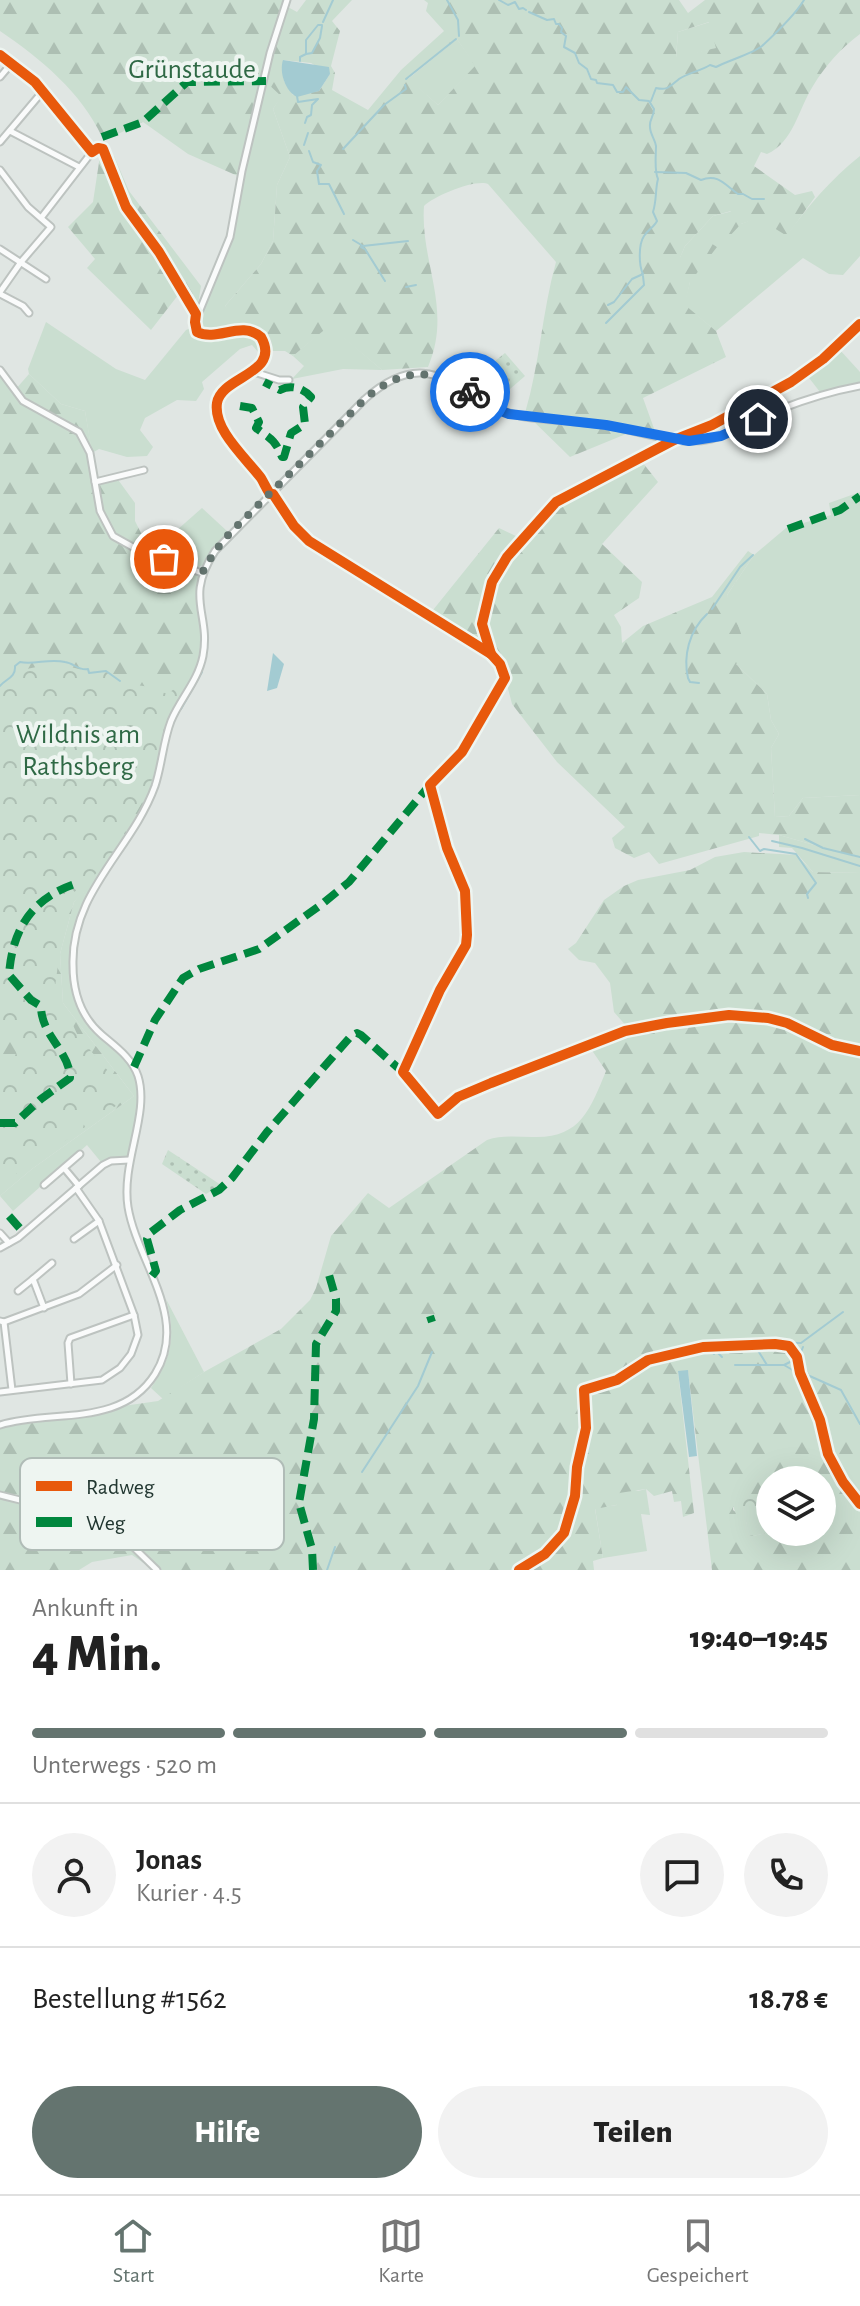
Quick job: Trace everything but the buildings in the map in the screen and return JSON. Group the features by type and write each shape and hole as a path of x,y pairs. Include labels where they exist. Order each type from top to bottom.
{"street":[{"path":"270,494 228,439 217,410 217,401 222,393 265,356 264,341 254,331 239,329 206,335 197,332 195,322 230,237 270,53 287,0"},
{"path":"0,55 43,91 92,152 41,218"},
{"path":"0,77 11,64"},
{"path":"0,142 43,91"},
{"path":"10,131 79,167"},
{"path":"0,170 28,207 51,227 0,293 29,313"},
{"path":"0,249 46,279"},
{"path":"0,370 23,401 79,432 90,453 100,511 113,536 140,551 202,573"},
{"path":"251,371 289,380"},
{"path":"0,1425 111,1408 145,1387 160,1365 166,1344 167,1322 129,1211 126,1193 129,1160 140,1111 138,1076 128,1058 93,1026 82,1009 74,983 73,943 87,900 151,796 169,727 199,670 203,653 198,599 202,573 215,551 377,388 396,378 412,374 447,378 509,414 606,425 689,441 721,436 778,410 860,386"},
{"path":"95,482 144,470"},
{"path":"263,481 276,488"},
{"path":"44,1185 80,1154"},
{"path":"0,1248 18,1238 103,1165 115,1160 129,1160"},
{"path":"0,1392 102,1380 120,1368 131,1354 138,1335 117,1265 99,1221 64,1168"},
{"path":"74,1239 99,1221"},
{"path":"0,1233 9,1243"},
{"path":"18,1291 52,1263"},
{"path":"12,1390 2,1322 85,1291 117,1265"},
{"path":"33,1279 44,1308"},
{"path":"71,1384 70,1338 134,1315"},
{"path":"0,1495 20,1500"},
{"path":"136,1550 157,1570"}],"green space":[{"name":"Grünstaude","path":"0,0 288,0 286,6 297,12 306,0 352,0 332,21 340,31 331,66 335,73 332,90 368,110 401,70 444,31 426,11 428,3 424,0 679,0 688,13 705,0 860,0 860,34 823,71 783,142 767,154 761,152 754,166 795,195 812,191 815,197 787,236 758,218 741,224 725,241 717,232 731,211 713,216 685,246 680,258 706,240 717,247 690,282 685,305 716,331 726,357 643,398 656,434 628,428 626,434 570,457 525,413 556,262 488,184 455,189 424,206 426,247 437,305 435,345 428,367 382,370 329,326 293,356 285,351 269,351 260,331 240,324 225,306 261,264 273,241 277,185 290,157 273,109 281,96 266,82 240,177 188,154 143,122 118,134 102,137 71,91 30,53 0,31","holes":["709,22 716,48 676,57 678,32","457,39 475,66 438,105 408,78","283,60 311,63 330,74 319,91 293,95 284,81"]},
{"path":"710,22 717,48 676,58 678,32"},
{"path":"457,39 476,66 438,105 408,79"},
{"path":"266,81 282,96 273,109 290,157 277,185 273,241 261,264 225,306 265,334 269,351 265,360 252,345 240,349 202,382 204,389 196,401 177,400 145,418 140,430 153,447 147,456 127,457 99,449 92,453 85,411 61,404 29,374 28,369 46,322 116,369 145,380 186,330 191,328 193,310 220,264 230,237 240,177"},
{"path":"101,149 114,156 129,191 201,286 198,304 193,310 182,290 151,330 87,268 95,259 68,227 93,202"},
{"path":"860,156 860,256 843,275 829,274 803,258 716,331 684,305 690,282 679,260 685,246 713,216 733,211 741,224 758,217 787,235 820,193"},
{"path":"329,325 382,370 343,369 292,379 304,366 293,356"},
{"path":"839,349 860,372 860,383 820,392 806,374"},
{"path":"505,353 525,376 496,401 469,382"},
{"path":"0,372 15,390 29,374 61,404 85,411 97,480 116,477 135,503 135,521 151,553 202,573 198,592 203,638 199,670 173,716 151,796 87,900 83,892 74,902 60,954 63,1003 134,1096 32,1169 0,1196"},
{"path":"639,458 658,482 602,544 642,582 639,598 614,615 621,627 622,643 643,626 712,597 748,551 754,555 727,595 747,650 745,657 736,664 767,694 771,720 779,734 771,748 775,817 789,816 803,798 860,795 860,858 779,835 759,833 759,836 659,864 649,852 634,858 615,848 612,838 625,827 557,762 512,704 505,677 495,657 429,615 499,528 522,539 565,496"},
{"path":"860,492 860,795 803,798 789,816 775,817 771,748 779,734 771,720 767,694 736,664 727,595 754,555 786,528 831,515 829,503"},
{"path":"202,508 228,532 203,565 197,568 151,553"},
{"name":"Wildnis am Rathsberg","path":"51,664 90,671 103,670 123,683 150,687 167,694 193,676 169,717 144,799 106,865 72,894 65,912 55,987 57,1002 78,1036 115,1079 126,1099 104,1114 96,1104 82,1120 85,1127 0,1185 0,1065 13,1062 17,1050 0,1024 0,688 17,671"},
{"path":"779,835 860,858 860,873 813,872 792,848 779,847"},
{"path":"744,852 797,855 813,872 860,873 860,1570 712,1570 688,1371 678,1372 694,1513 683,1517 681,1501 674,1502 672,1491 654,1496 646,1489 619,1493 621,1504 595,1509 603,1558 593,1561 594,1570 154,1570 132,1555 92,1562 79,1570 0,1570 0,1428 103,1413 123,1406 158,1401 281,1329 310,1300 331,1236 368,1193 389,1208 487,1140 562,1133 581,1119 606,1071 591,1049 628,1028 614,1012 610,983 595,963 579,960 568,949 576,943 604,900 638,880 690,870 715,857"},
{"path":"83,891 87,900 75,944 76,992 88,1019 126,1056 134,1069 139,1103 129,1160 101,1162 87,1145 13,1211 0,1196 32,1169 134,1096 63,1003 60,954 74,902"},
{"path":"168,1150 221,1185 206,1194 162,1164"},
{"path":"166,1299 204,1372 163,1399 151,1388 164,1367 170,1346 171,1324"},
{"path":"614,1484 638,1491 646,1489 650,1515 641,1514 647,1551 603,1558 595,1508 617,1505"},
{"path":"756,1494 756,1535 742,1533 742,1526 747,1523 738,1520 730,1497"}],"water":[{"path":"283,60 329,67 330,74 319,91 297,97 284,81"},
{"path":"273,653 284,664 277,688 267,691"},
{"path":"688,1370 697,1456 689,1457 678,1371"}],"waterway":[{"path":"323,22 333,0"},
{"path":"447,0 458,20 459,36"},
{"path":"499,0 508,5 515,2 519,9 526,10"},
{"path":"651,101 656,88 666,88 686,75 710,65 716,67 758,49 804,0"},
{"path":"529,12 547,20 554,19 559,24 566,36 564,47 575,53 591,79 613,85 617,92 623,92 626,87 639,100 649,101 654,109 650,124 656,146 658,179 653,212 657,221 644,236 641,245 643,274 632,279 608,305"},
{"path":"300,61 300,57 306,54 306,40 318,25 322,25"},
{"path":"306,54 312,53 322,26"},
{"path":"406,79 456,39"},
{"path":"343,149 384,105 406,89 405,85"},
{"path":"297,96 298,102 318,99 312,105 311,115 305,123"},
{"path":"304,145 308,133"},
{"path":"309,151 313,162 321,165 317,171 319,184 329,184 344,214"},
{"path":"655,172 686,173 701,180 717,179 738,194 764,199"},
{"path":"353,240 363,246 408,241"},
{"path":"361,247 385,281"},
{"path":"606,323 644,285 643,276"},
{"path":"406,287 416,285"},
{"path":"712,609 740,567 753,555"},
{"path":"699,683 690,682 686,661 692,636 707,614"},
{"path":"0,686 12,676 20,662 65,662 88,669 89,673 106,671 120,681"},
{"path":"181,709 202,672"},
{"path":"749,837 760,851 796,854 816,883 807,894 808,898"},
{"path":"805,839 823,848 860,857"},
{"path":"772,841 860,866"},
{"path":"719,1342 801,1343 843,1312"},
{"path":"702,1346 712,1342"},
{"path":"672,1354 699,1347"},
{"path":"799,1357 803,1347"},
{"path":"711,1348 714,1354"},
{"path":"757,1349 767,1365"},
{"path":"362,1472 418,1386 432,1352"},
{"path":"718,1353 722,1357"},
{"path":"784,1365 796,1359"},
{"path":"735,1365 784,1365 796,1372"},
{"path":"803,1373 841,1390 860,1424"},
{"path":"327,1570 335,1547"}],"marked path":[{"path":"102,137 143,122 187,82 266,81"},
{"path":"240,406 252,408 259,422 256,428 272,440 284,457 291,433 305,424 303,407 311,397 297,388 280,390 264,382"},
{"path":"788,529 840,510 860,496"},
{"path":"134,1067 155,1020 183,978 199,969 259,949 322,904 349,882 433,781"},
{"path":"0,1123 15,1123 70,1078 69,1068 42,1017 41,1006 31,1000 9,975 15,944 27,917 48,897 78,883"},
{"path":"152,1276 156,1271 147,1239 150,1233 180,1210 219,1190 232,1178 267,1132 351,1036 361,1035 406,1075"},
{"path":"9,1216 24,1233"},
{"path":"313,1570 312,1549 299,1503 314,1419 316,1344 336,1311 329,1275"},
{"path":"430,1316 432,1322"}],"cycle path":[{"path":"0,55 35,82 92,152 103,149 126,207 159,252 196,314 197,332 213,335 246,330 261,337 264,359 221,394 217,413 225,433 294,526 309,541 491,654 500,664 505,678 462,752 430,785 447,848 465,891 467,935 466,945 440,990 403,1072 438,1114 458,1097 491,1083 625,1031 667,1023 729,1015 768,1018 787,1023 832,1045 860,1051"},
{"path":"491,654 482,624 492,582 507,557 556,502 791,382 823,359 860,324"},
{"path":"519,1570 545,1554 564,1533 575,1496 577,1467 586,1428 584,1390 617,1380 648,1360 703,1347 789,1346 797,1357 800,1373 820,1420 828,1454 843,1482 860,1504"}],"way so far":[{"path":"164,559 202,573 230,533 365,399 385,383 412,374 435,375 447,378 470,392"}],"route":[{"path":"470,392 509,414 606,425 674,440 704,440 721,436 758,419"}]}
